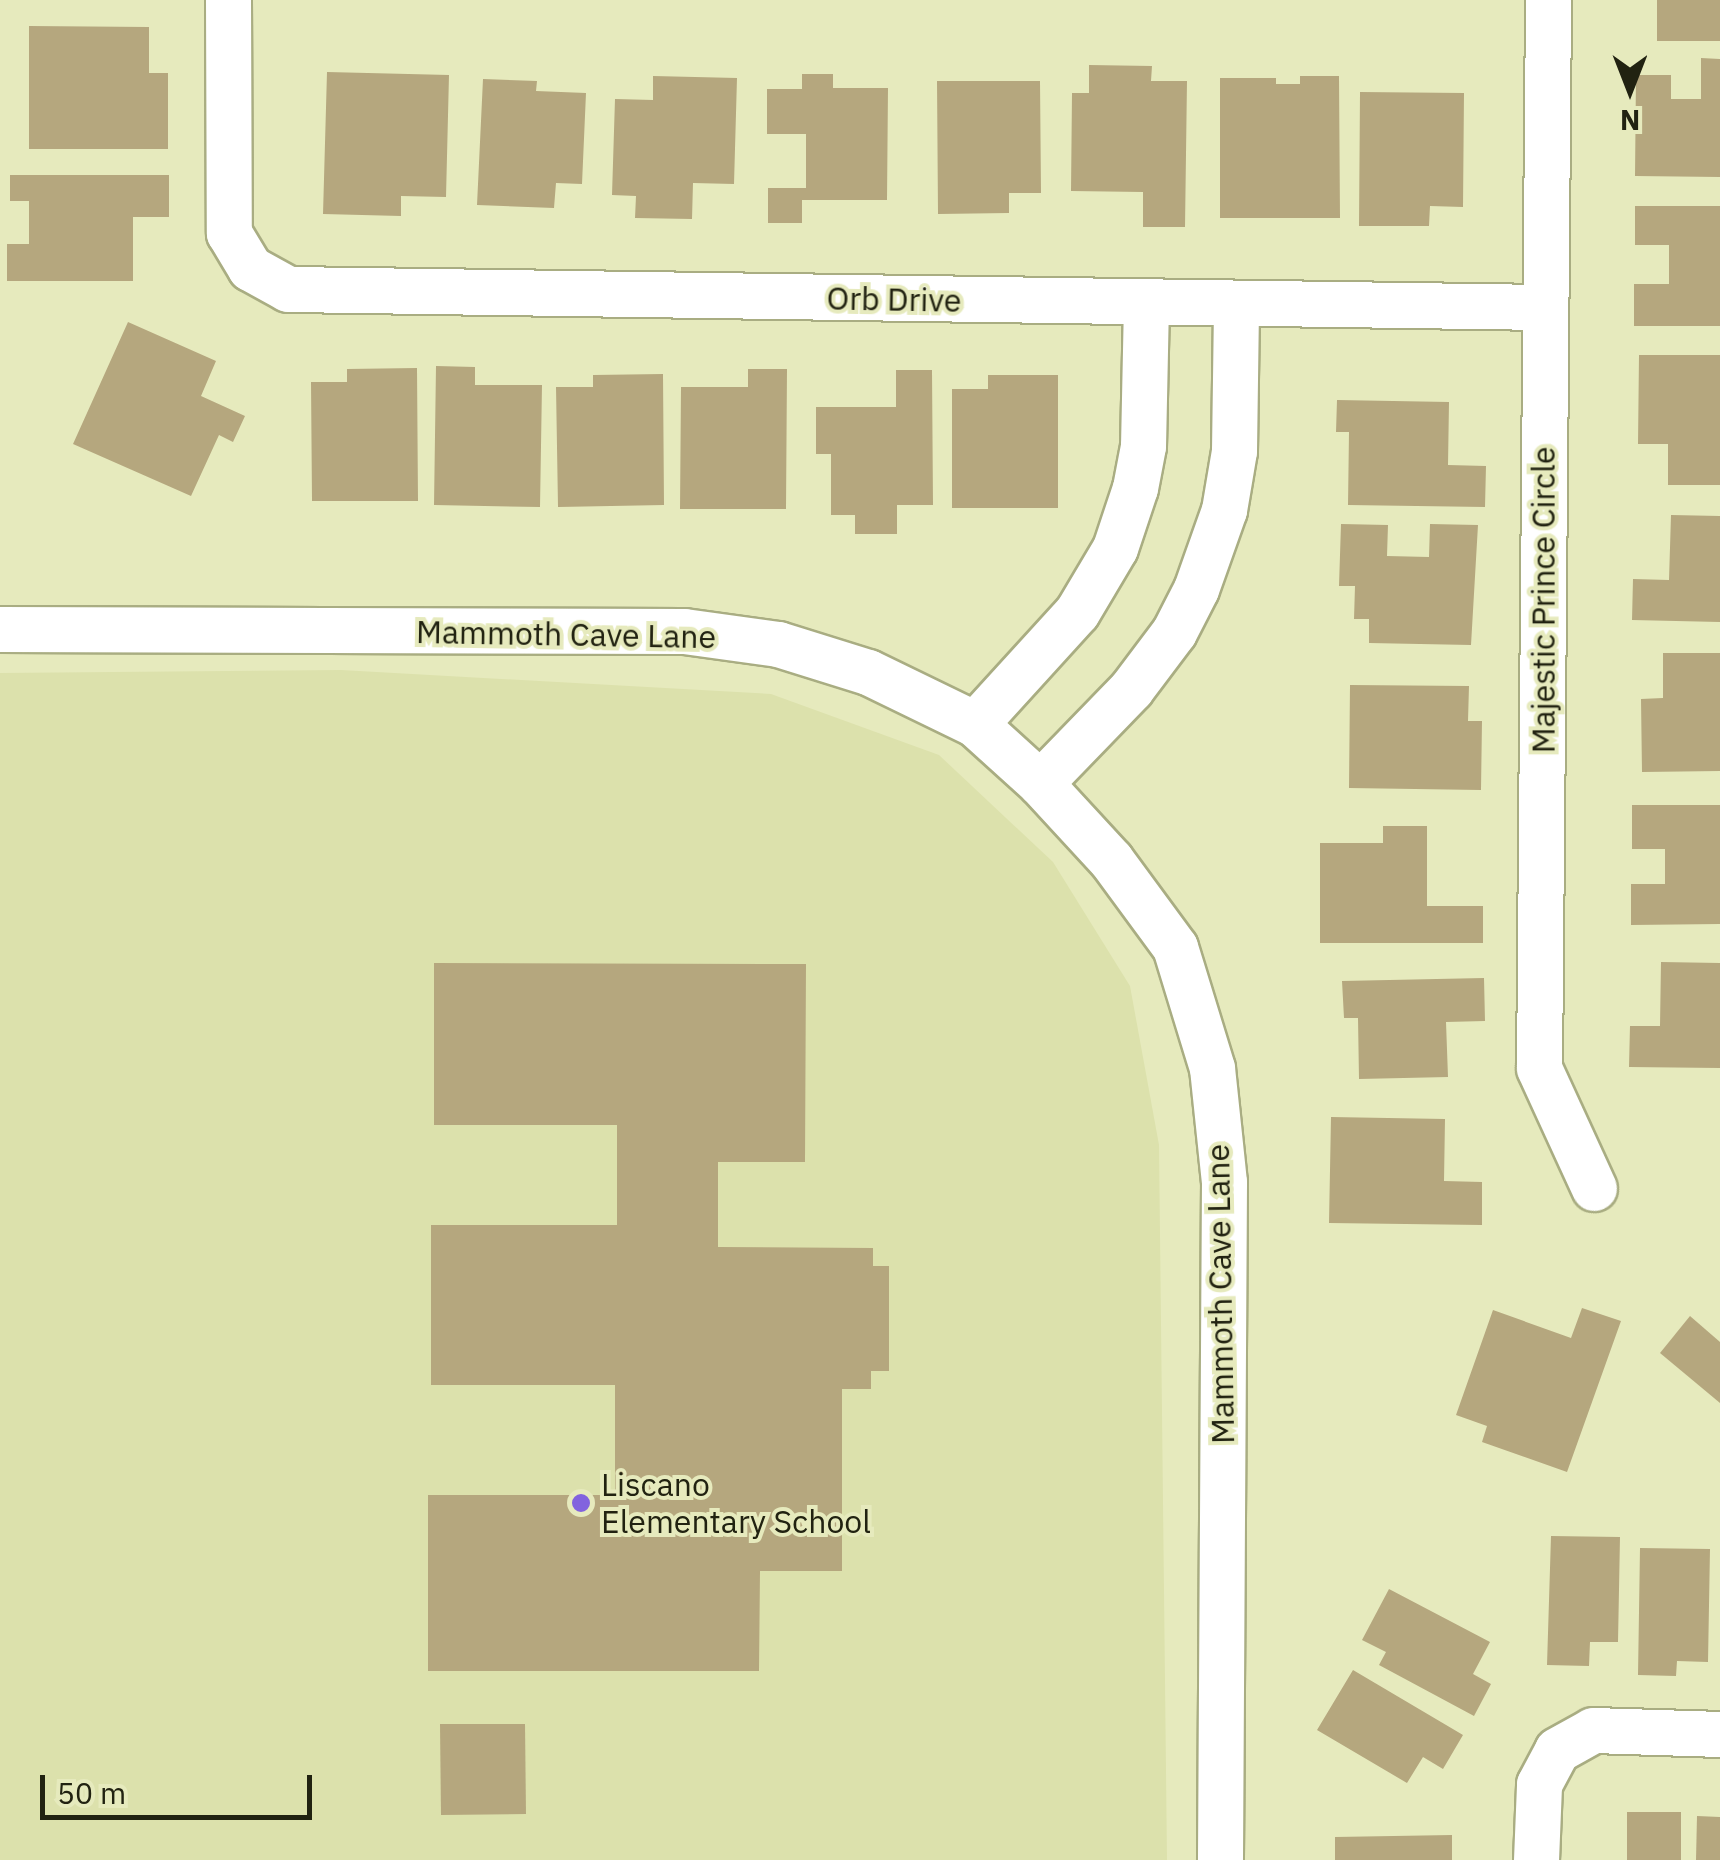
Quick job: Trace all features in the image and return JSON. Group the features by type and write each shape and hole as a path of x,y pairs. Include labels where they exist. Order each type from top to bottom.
{"street":[{"name":"Orb Drive","path":"228,0 226,213 233,242 250,268 279,286 308,292 1544,307"},
{"name":"Majestic Prince Circle","path":"1548,0 1540,1068 1594,1188"},
{"path":"974,724 1076,612 1115,548 1130,508 1142,446 1146,302"},
{"path":"1040,783 1132,689 1174,632 1196,589 1224,510 1234,451 1236,303"},
{"name":"Mammoth Cave Lane","path":"0,629 684,631 778,644 868,672 974,724 1040,783 1111,860 1175,947 1212,1068 1224,1182 1220,1860"},
{"path":"1536,1860 1539,1784 1557,1750 1593,1730 1720,1734"}],"shaded area":[{"name":"Liscano Elementary School","path":"341,670 771,694 939,755 1053,862 1130,986 1159,1145 1167,1860 0,1860 0,673"}],"building":[{"path":"1657,0 1720,0 1720,41 1657,41"},
{"path":"29,26 149,27 149,73 168,73 168,149 29,149"},
{"path":"1701,58 1720,59 1720,177 1635,176 1636,75 1671,75 1671,99 1701,99"},
{"path":"1089,65 1152,66 1151,81 1187,81 1185,227 1143,227 1143,192 1071,191 1072,93 1089,93"},
{"path":"327,72 449,75 446,197 401,196 401,216 323,214"},
{"path":"802,74 833,74 833,88 888,88 887,200 802,200 802,223 768,223 768,188 806,188 806,134 767,134 767,89 802,89"},
{"path":"653,76 737,78 734,184 693,183 692,219 635,218 636,196 612,195 615,99 653,100"},
{"path":"1300,76 1339,76 1340,218 1220,218 1220,78 1276,78 1276,84 1300,84"},
{"path":"483,79 537,81 536,91 586,93 582,184 556,183 554,208 477,205"},
{"path":"937,81 1040,81 1041,193 1009,193 1009,213 938,214"},
{"path":"1360,92 1464,93 1463,207 1430,206 1429,226 1359,226"},
{"path":"10,175 169,175 169,217 133,217 133,281 7,281 7,244 29,244 29,201 10,201"},
{"path":"1635,206 1720,206 1720,326 1634,326 1634,284 1669,284 1669,245 1635,245"},
{"path":"128,322 216,361 201,396 245,416 233,442 219,435 191,496 73,444"},
{"path":"1639,355 1720,355 1720,485 1668,485 1668,444 1638,444"},
{"path":"436,366 475,367 475,385 542,385 540,507 434,505"},
{"path":"417,368 418,501 312,501 311,382 347,382 347,369"},
{"path":"748,369 787,369 786,509 680,509 681,387 748,387"},
{"path":"896,370 932,370 933,505 897,505 897,534 855,534 855,515 831,515 831,454 816,454 816,407 896,407"},
{"path":"663,374 664,505 558,507 556,387 593,387 593,375"},
{"path":"988,375 1058,375 1058,508 952,508 952,389 988,389"},
{"path":"1337,400 1449,402 1448,465 1486,466 1485,507 1348,505 1349,432 1336,432"},
{"path":"1671,515 1720,516 1720,622 1632,620 1633,579 1669,580"},
{"path":"1341,524 1388,525 1387,556 1429,557 1430,524 1478,525 1471,645 1369,643 1369,619 1354,619 1355,586 1339,586"},
{"path":"1663,653 1720,653 1720,771 1642,772 1641,699 1663,698"},
{"path":"1350,685 1469,686 1468,721 1482,721 1481,790 1349,788"},
{"path":"1632,805 1720,805 1720,924 1631,925 1631,884 1665,884 1665,849 1632,849"},
{"path":"1383,826 1427,826 1427,906 1483,906 1483,943 1320,943 1320,843 1383,843"},
{"path":"1661,962 1720,963 1720,1068 1629,1067 1630,1026 1660,1026"},
{"path":"434,963 806,964 805,1162 718,1162 718,1247 873,1248 873,1266 889,1266 889,1371 871,1371 871,1389 842,1389 842,1571 760,1571 759,1671 428,1671 428,1495 615,1495 615,1385 431,1385 431,1225 617,1225 617,1125 434,1125"},
{"path":"1484,978 1485,1021 1446,1022 1448,1077 1359,1079 1358,1018 1344,1018 1342,981"},
{"path":"1331,1117 1445,1119 1444,1181 1482,1182 1482,1225 1329,1223"},
{"path":"1582,1308 1621,1321 1567,1472 1482,1442 1487,1426 1456,1415 1493,1310 1571,1338"},
{"path":"1690,1316 1720,1342 1720,1403 1660,1353"},
{"path":"1551,1536 1620,1537 1618,1642 1590,1642 1589,1666 1547,1665"},
{"path":"1640,1548 1710,1549 1708,1662 1677,1661 1676,1676 1638,1675"},
{"path":"1389,1589 1490,1642 1473,1674 1491,1684 1474,1716 1379,1665 1386,1652 1362,1640"},
{"path":"1353,1670 1463,1735 1443,1769 1423,1757 1407,1783 1317,1730"},
{"path":"440,1724 525,1724 526,1814 441,1815"},
{"path":"1627,1812 1681,1812 1681,1860 1627,1860"},
{"path":"1697,1816 1720,1817 1720,1860 1696,1860"},
{"path":"1452,1835 1452,1860 1335,1860 1335,1837"}],"place":[{"name":"Liscano Elementary School","path":"581,1503"}]}
